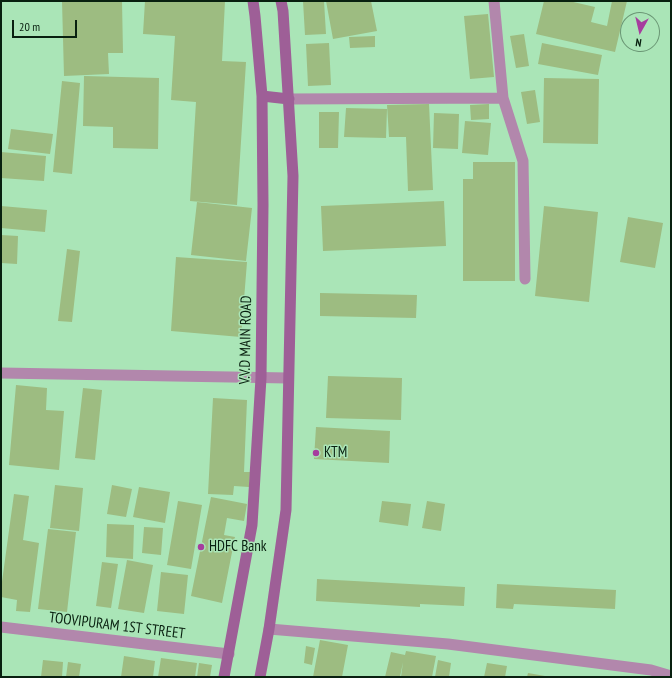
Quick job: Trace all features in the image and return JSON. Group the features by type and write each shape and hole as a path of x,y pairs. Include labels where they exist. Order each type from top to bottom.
{"main road":[{"name":"V.V.D MAIN ROAD","path":"224,677 252,525 261,378 263,205 262,96 253,1"},
{"path":"260,677 270,629 286,510 293,176 283,11 281,1"},
{"path":"262,96 289,99"}],"street":[{"path":"494,1 503,98 523,161 525,279"},
{"path":"289,99 503,98"},
{"path":"1,373 288,378"},
{"name":"TOOVIPURAM 1ST STREET","path":"1,627 229,654"},
{"path":"270,629 448,644 651,670 671,676"}],"building":[{"path":"62,1 122,1 123,53 108,53 109,74 64,76"},
{"path":"145,1 225,1 222,61 246,62 237,205 190,201 196,102 171,100 175,36 143,34"},
{"path":"303,1 324,1 326,34 305,35"},
{"path":"326,1 371,1 377,31 333,39"},
{"path":"544,1 569,1 595,7 591,22 607,26 612,1 627,1 624,12 620,12 620,31 615,52 536,34"},
{"path":"488,14 494,77 470,79 464,16"},
{"path":"524,34 529,66 516,68 510,36"},
{"path":"375,36 375,47 350,48 349,37"},
{"path":"329,43 331,85 308,86 306,44"},
{"path":"542,43 602,55 598,75 538,64"},
{"path":"84,76 159,78 158,149 113,148 113,127 83,126"},
{"path":"544,78 599,79 598,144 543,143"},
{"path":"62,81 80,83 72,174 53,172"},
{"path":"535,90 540,122 527,124 521,92"},
{"path":"429,104 433,190 408,191 406,137 389,137 387,105"},
{"path":"489,104 489,119 471,120 470,105"},
{"path":"346,108 387,109 386,138 344,137"},
{"path":"319,112 339,112 338,148 319,148"},
{"path":"434,113 459,114 458,149 433,148"},
{"path":"465,121 491,123 488,155 462,153"},
{"path":"11,129 53,134 50,154 8,149"},
{"path":"1,152 46,156 44,181 1,178"},
{"path":"473,162 515,162 515,281 463,281 463,179 473,179"},
{"path":"444,201 446,246 323,251 321,206"},
{"path":"197,202 252,208 246,261 191,255"},
{"path":"1,206 47,210 45,232 1,228"},
{"path":"544,206 598,212 589,302 535,296"},
{"path":"628,217 663,223 655,268 620,262"},
{"path":"1,235 18,236 17,264 1,263"},
{"path":"67,249 80,251 72,322 58,321"},
{"path":"176,257 247,262 241,337 171,331"},
{"path":"320,293 417,295 416,318 320,316"},
{"path":"328,376 402,378 401,420 326,418"},
{"path":"16,385 47,388 46,410 64,411 59,470 9,465"},
{"path":"83,388 102,390 95,460 75,458"},
{"path":"213,398 247,400 244,472 250,472 249,487 234,486 233,495 208,494"},
{"path":"316,427 390,431 389,463 314,459"},
{"path":"55,485 83,488 79,531 50,528"},
{"path":"112,485 132,489 126,517 107,514"},
{"path":"139,487 170,492 165,523 133,517"},
{"path":"14,494 29,496 23,540 39,543 30,612 16,611 17,600 1,597"},
{"path":"211,497 247,504 244,521 227,518 224,535 235,537 222,603 191,596"},
{"path":"178,501 202,505 191,569 167,565"},
{"path":"382,501 411,504 408,526 379,522"},
{"path":"427,501 445,504 441,531 422,528"},
{"path":"107,524 134,525 133,559 106,557"},
{"path":"144,527 163,528 161,555 142,553"},
{"path":"48,529 76,532 67,612 38,609"},
{"path":"127,560 153,565 144,613 118,609"},
{"path":"102,562 118,564 111,608 96,606"},
{"path":"161,572 188,575 184,614 157,611"},
{"path":"317,579 465,587 464,606 420,604 420,607 316,601"},
{"path":"497,584 616,590 615,609 514,604 513,609 496,608"},
{"path":"320,640 348,645 342,677 313,677"},
{"path":"306,646 315,648 312,665 304,663"},
{"path":"406,651 436,656 432,677 401,677 403,662 400,677 385,677 391,652 405,655"},
{"path":"124,656 155,661 153,677 121,677"},
{"path":"161,658 197,663 195,677 158,677"},
{"path":"43,660 63,662 62,677 41,677"},
{"path":"438,660 451,663 449,677 435,677"},
{"path":"68,662 81,664 79,677 66,677"},
{"path":"199,663 212,665 210,677 197,677"},
{"path":"487,663 507,666 505,677 484,677"},
{"path":"528,673 545,676 545,677 527,677"}],"place":[{"name":"KTM","path":"316,453"},
{"name":"HDFC Bank","path":"201,547"}]}
